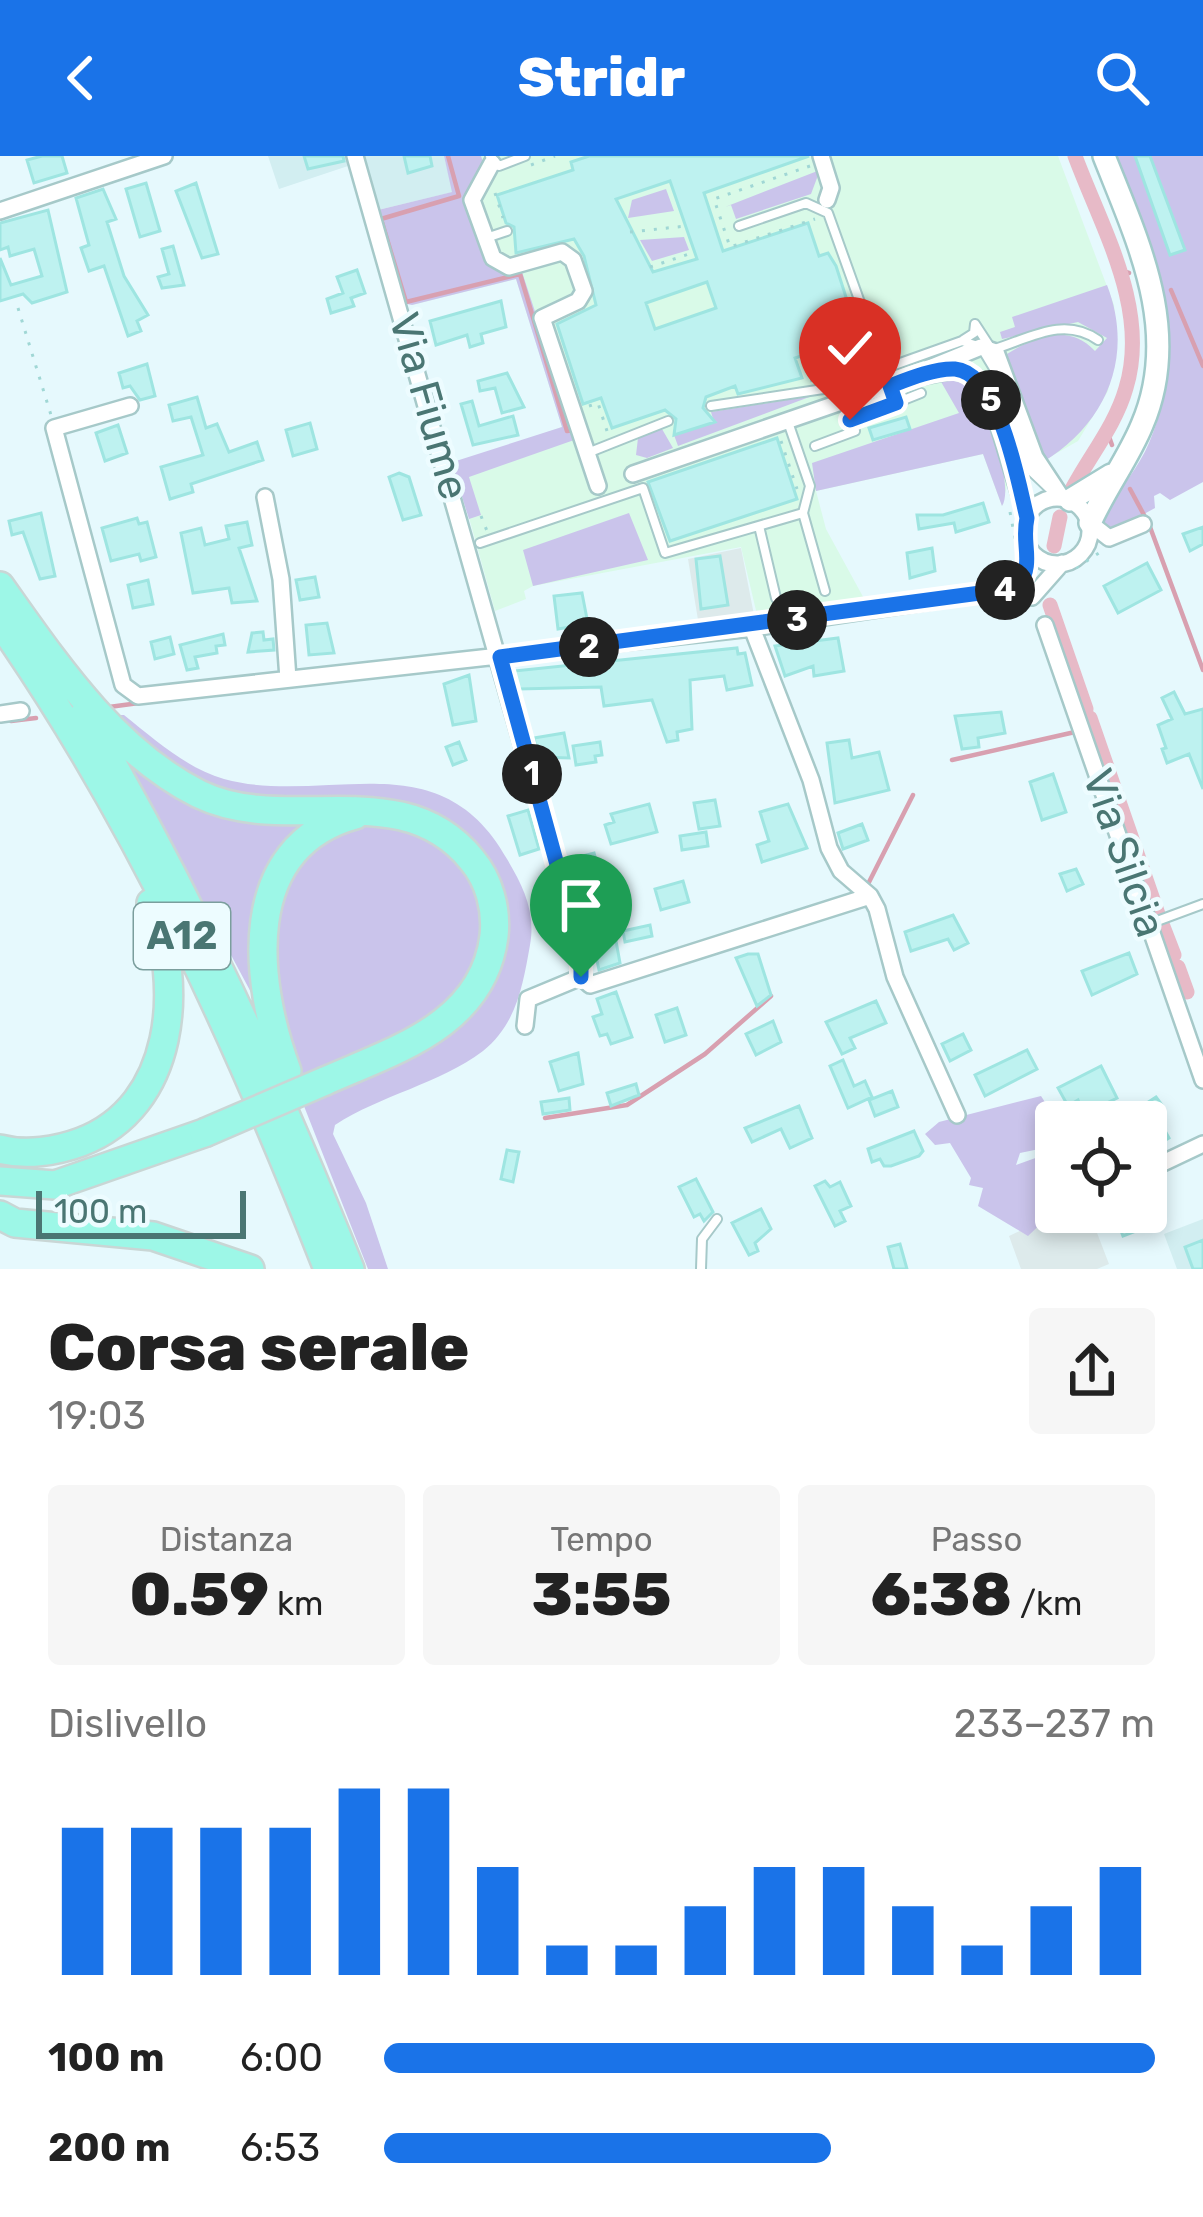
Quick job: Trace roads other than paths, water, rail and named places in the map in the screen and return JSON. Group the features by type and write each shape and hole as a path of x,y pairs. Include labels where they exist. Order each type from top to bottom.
{"highway":[{"name":"A12","path":"0,586 42,644 142,814 236,1001 351,1269"},
{"name":"A12","path":"0,622 94,772 226,1023 328,1269"},
{"path":"0,1181 55,1185 204,1133 426,1036 460,1010 478,988 495,929 490,892 477,866 438,827 376,809 281,812 243,809 202,796 162,773 116,733 42,644"},
{"path":"0,1149 58,1150 96,1136 127,1114 155,1074 168,1028 169,975 154,909 94,772"},
{"path":"351,1269 331,1191 273,1034 260,945 272,884 288,857 312,833 376,809"},
{"path":"0,1215 15,1223 153,1236 250,1269"}],"street":[{"path":"0,211 164,156"},
{"name":"Via Fiume","path":"356,156 581,952 581,977"},
{"path":"821,156 831,188 824,209"},
{"path":"130,406 54,428 128,693 168,694 500,657 1025,592 1063,571 1085,550 1090,523 1147,414 1158,358 1158,322 1145,264 1104,156"},
{"path":"491,166 472,200 493,258 509,267 562,252 573,260 582,296 542,318 598,486"},
{"path":"633,474 789,425 988,348 1035,457 1066,499 1109,538 1143,524"},
{"path":"908,380 958,369 984,385 1027,518 1025,592"},
{"path":"1027,518 1045,500 1066,499 1116,472"},
{"path":"265,497 281,579 288,679"},
{"path":"1025,555 1063,571"},
{"name":"Via Silcia","path":"1045,625 1203,1080"},
{"path":"752,628 812,780 829,848 841,871 870,896 895,976 957,1115"},
{"path":"0,713 21,711"},
{"path":"525,1027 528,999 581,977 590,985 870,896"},
{"path":"1167,1161 1203,1144"}],"lane":[{"path":"491,166 524,156"},
{"path":"739,226 806,203 827,213 896,403"},
{"path":"484,239 507,231"},
{"path":"711,406 814,392 962,341 974,333 975,324 988,348"},
{"path":"962,341 988,348 1062,328 1085,331 1098,340"},
{"path":"815,446 855,431 850,420 921,393"},
{"path":"592,458 627,436 668,421"},
{"path":"789,425 810,486 802,513 825,591"},
{"path":"480,543 643,488 665,553 802,513"},
{"path":"759,526 776,598"},
{"path":"1151,923 1203,904"},
{"path":"701,1269 702,1239 717,1219"}],"waterway":[{"path":"448,156 459,196 381,219 406,302 520,274 567,431 574,430"},
{"path":"1069,495 1115,416 1132,358 1128,299 1120,270 1075,156"},
{"path":"1117,269 1129,273"},
{"path":"1171,290 1203,366"},
{"path":"1107,431 1112,445"},
{"path":"1130,489 1144,515"},
{"path":"1054,546 1060,517"},
{"path":"1150,527 1203,670"},
{"path":"1050,605 1086,709"},
{"path":"109,707 139,703"},
{"path":"11,721 36,718"},
{"path":"1090,718 1159,917"},
{"path":"952,760 1075,732"},
{"path":"867,886 913,795"},
{"path":"1162,924 1174,955"},
{"path":"1178,967 1187,992"},
{"path":"545,1118 627,1105 705,1054 771,996"}]}
